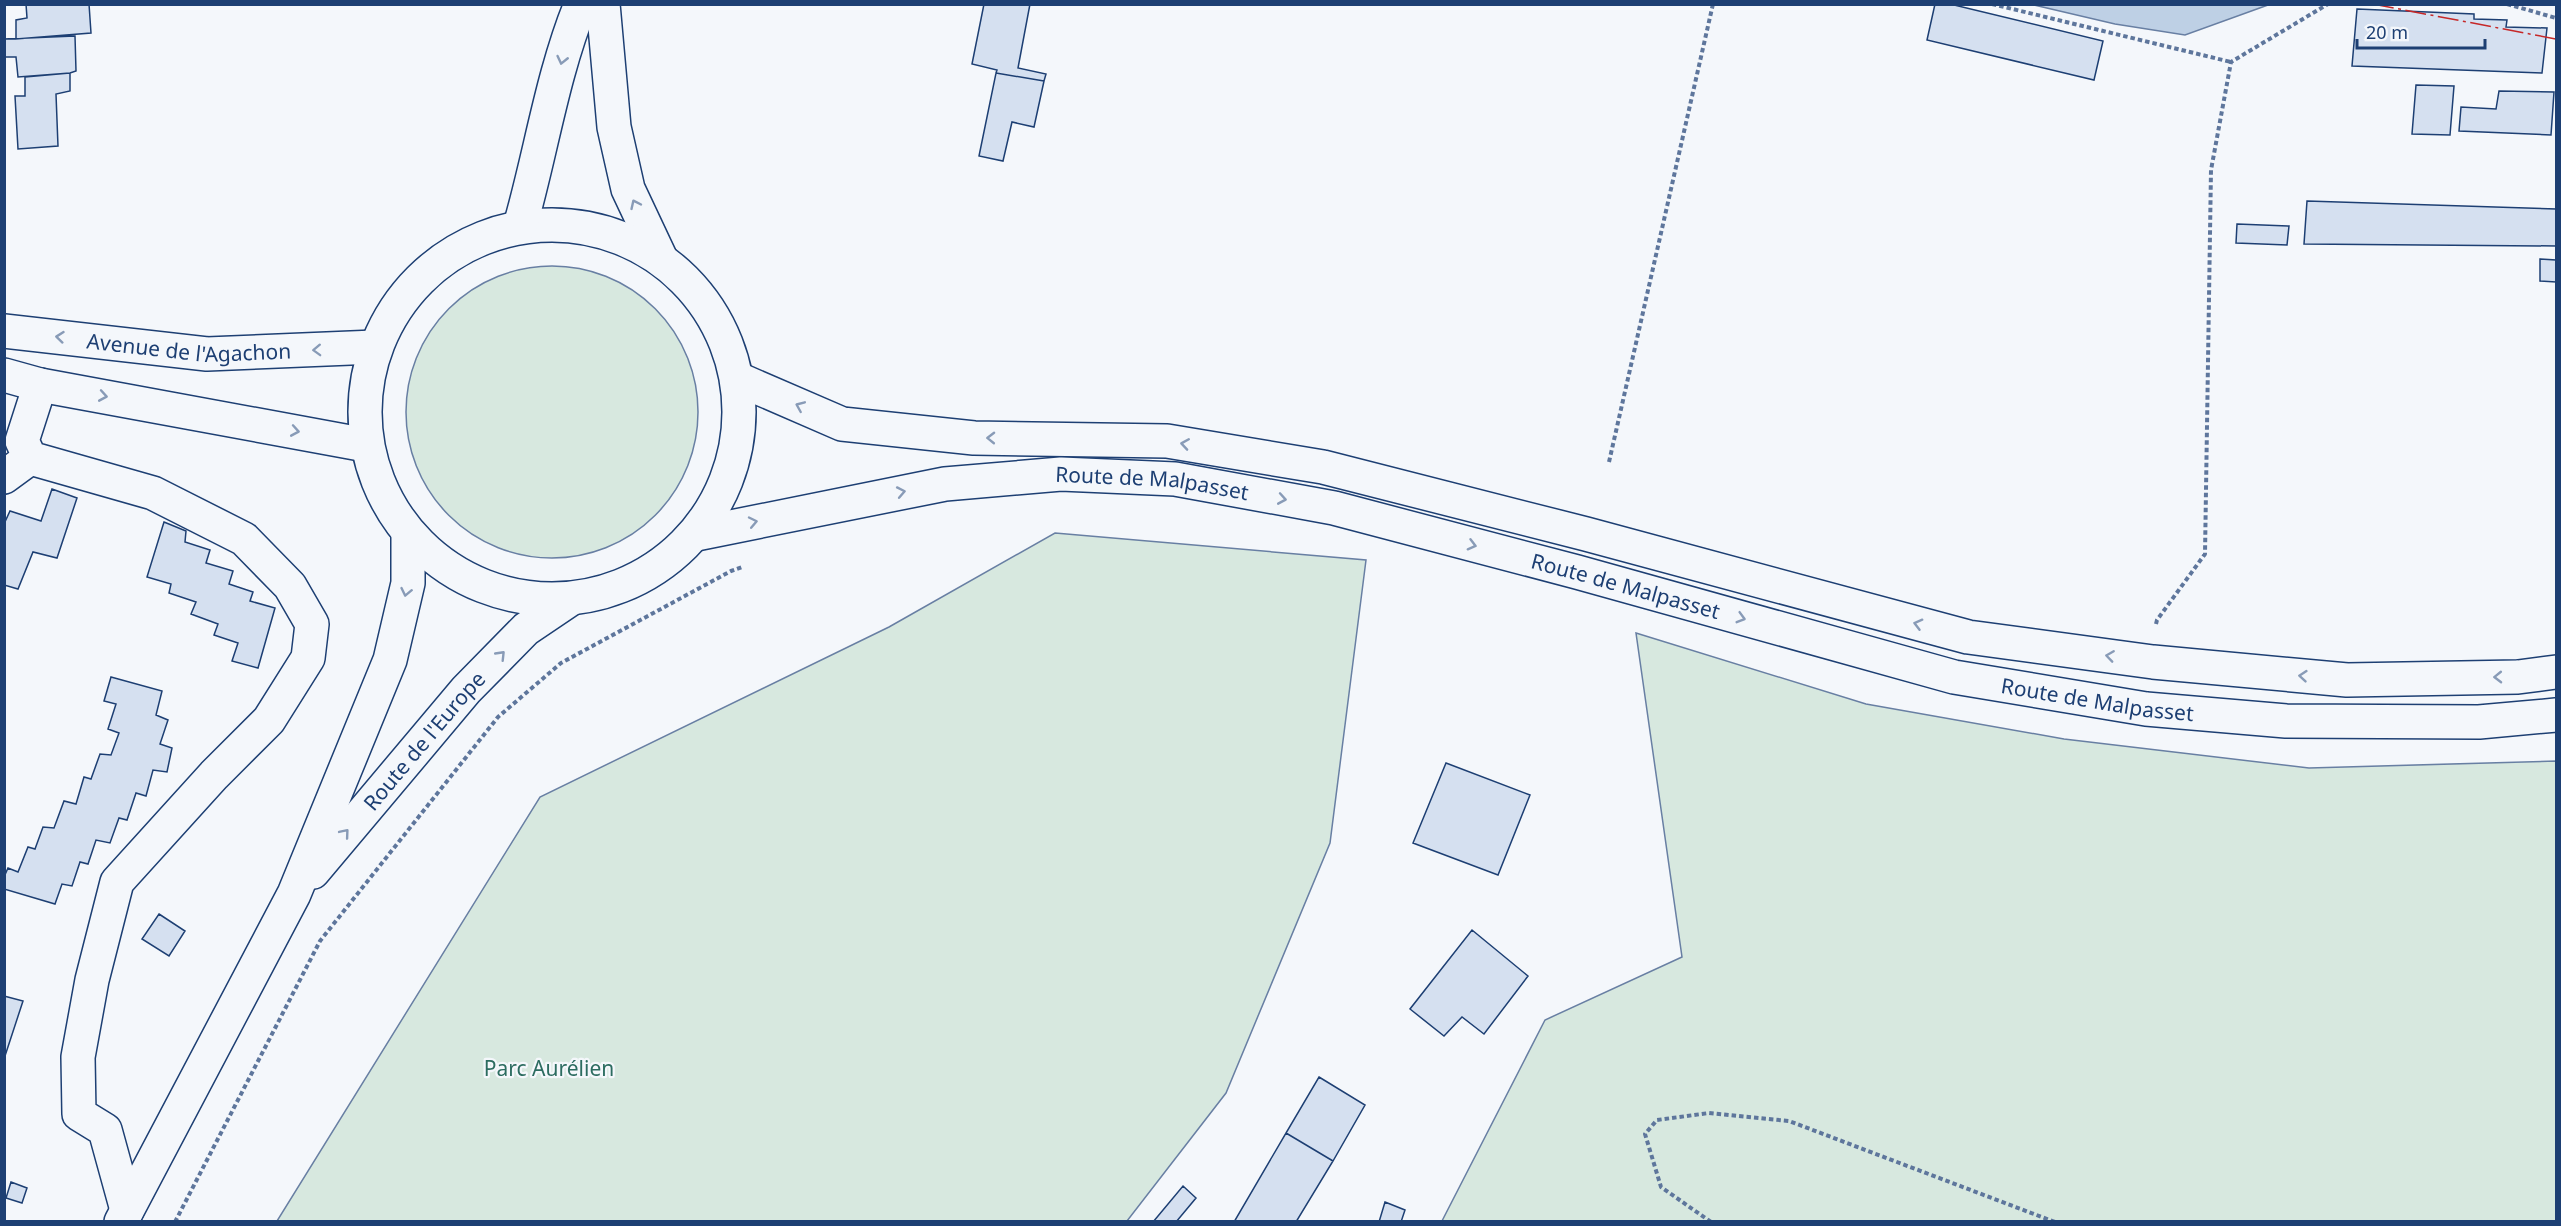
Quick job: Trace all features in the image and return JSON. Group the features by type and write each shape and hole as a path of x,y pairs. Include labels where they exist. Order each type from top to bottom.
{"main road":[{"path":"520,226 567,39 581,4"},
{"path":"603,4 614,127 628,189 660,257"},
{"path":"569,224 616,234 660,257 696,291 723,332 738,379 740,434 725,487 696,534 661,567 652,572 617,590 569,600 509,596 453,573 408,533 382,492 366,445 365,395 375,347 408,290 458,248 520,226 569,224"},
{"name":"Avenue de l'Agachon","path":"4,331 207,354 375,347"},
{"path":"4,375 40,385 366,445"},
{"name":"Route de Malpasset","path":"738,379 842,424 974,438 1167,441 1323,467 1586,534 1968,637 2153,662 2347,680 2518,677 2556,672"},
{"path":"40,385 15,453 153,493 244,539 290,586 312,624 308,658 269,720 214,775 117,882 92,980 78,1057 79,1114 105,1131 124,1216"},
{"name":"Route de Malpasset","path":"696,534 945,484 1061,474 1175,479 1334,508 1577,572 1953,677 2146,709 2286,722 2479,722 2556,715"},
{"name":"Route de l'Europe","path":"124,1216 294,894 390,660 408,583 408,533"},
{"path":"1577,572 1586,534"},
{"name":"Route de l'Europe","path":"294,894 466,690 526,629 569,600"}],"path":[{"path":"1609,462 1713,4"},
{"path":"1992,4 2232,62 2328,4"},
{"path":"2507,4 2556,18"},
{"path":"2153,662 2157,620 2205,554 2211,171 2232,62"},
{"path":"175,1221 320,941 498,717 561,663 731,571 753,564"},
{"path":"1710,1221 1661,1187 1645,1134 1658,1120 1709,1113 1789,1121 2055,1221"}],"green space":[{"path":"552,266 594,272 621,283 645,299 665,319 681,343 692,370 698,412 692,454 681,481 665,505 645,525 621,541 594,552 552,558 510,552 483,541 459,525 439,505 423,481 412,454 406,412 412,370 423,343 439,319 459,299 483,283 510,272"},
{"name":"Parc Aurélien","path":"1055,533 1366,560 1330,843 1226,1093 1127,1221 277,1221 540,797 889,627"},
{"path":"1636,633 1866,704 2064,739 2309,768 2556,761 2556,1221 1442,1221 1545,1020 1682,957"}],"water":[{"path":"2034,5 2268,5 2185,35 2115,24"}],"building":[{"path":"26,4 89,4 91,33 16,39 16,20 27,18"},
{"path":"984,4 1030,4 1018,68 1046,74 1044,81 996,73 997,70 972,64"},
{"path":"1935,4 1950,4 2103,41 2094,80 1927,40"},
{"path":"2357,9 2474,14 2474,19 2507,20 2506,27 2547,28 2542,73 2352,66"},
{"path":"75,36 76,71 70,73 18,77 16,57 4,57 4,39"},
{"path":"70,73 70,91 56,94 58,146 18,149 15,96 25,96 25,77"},
{"path":"996,73 1044,81 1034,127 1012,122 1003,161 979,156"},
{"path":"2416,85 2454,86 2450,135 2412,134"},
{"path":"2499,91 2554,92 2551,135 2459,131 2461,107 2496,109"},
{"path":"2307,201 2556,209 2556,246 2304,244"},
{"path":"2237,224 2289,226 2287,245 2236,243"},
{"path":"2540,259 2556,260 2556,282 2540,281"},
{"path":"52,489 77,498 57,558 33,552 18,589 4,585 4,524 10,511 41,521"},
{"path":"164,522 186,531 185,542 210,550 206,563 233,571 229,584 253,592 250,601 275,608 258,668 232,661 238,643 214,635 218,624 191,614 196,602 169,593 171,584 147,577"},
{"path":"111,677 162,691 156,715 168,720 160,744 172,748 167,772 153,770 146,796 136,793 127,820 119,818 110,843 96,840 88,864 80,862 72,886 62,884 55,904 4,889 4,877 8,868 18,872 28,847 35,849 43,827 54,828 64,801 76,804 84,777 91,779 100,754 111,755 119,733 108,729 116,704 104,701"},
{"path":"1446,763 1530,795 1498,875 1413,843"},
{"path":"159,914 185,931 169,956 142,939"},
{"path":"1472,930 1528,976 1484,1034 1462,1017 1444,1036 1410,1009"},
{"path":"4,996 23,1001 4,1059"},
{"path":"1319,1077 1365,1105 1333,1161 1286,1133"},
{"path":"1286,1133 1333,1161 1296,1222 1234,1222"},
{"path":"11,1182 27,1188 22,1203 6,1198"},
{"path":"1183,1186 1196,1198 1176,1222 1153,1222"},
{"path":"1385,1202 1405,1210 1401,1222 1379,1222"}],"power":[{"path":"2373,4 2556,39"}]}
